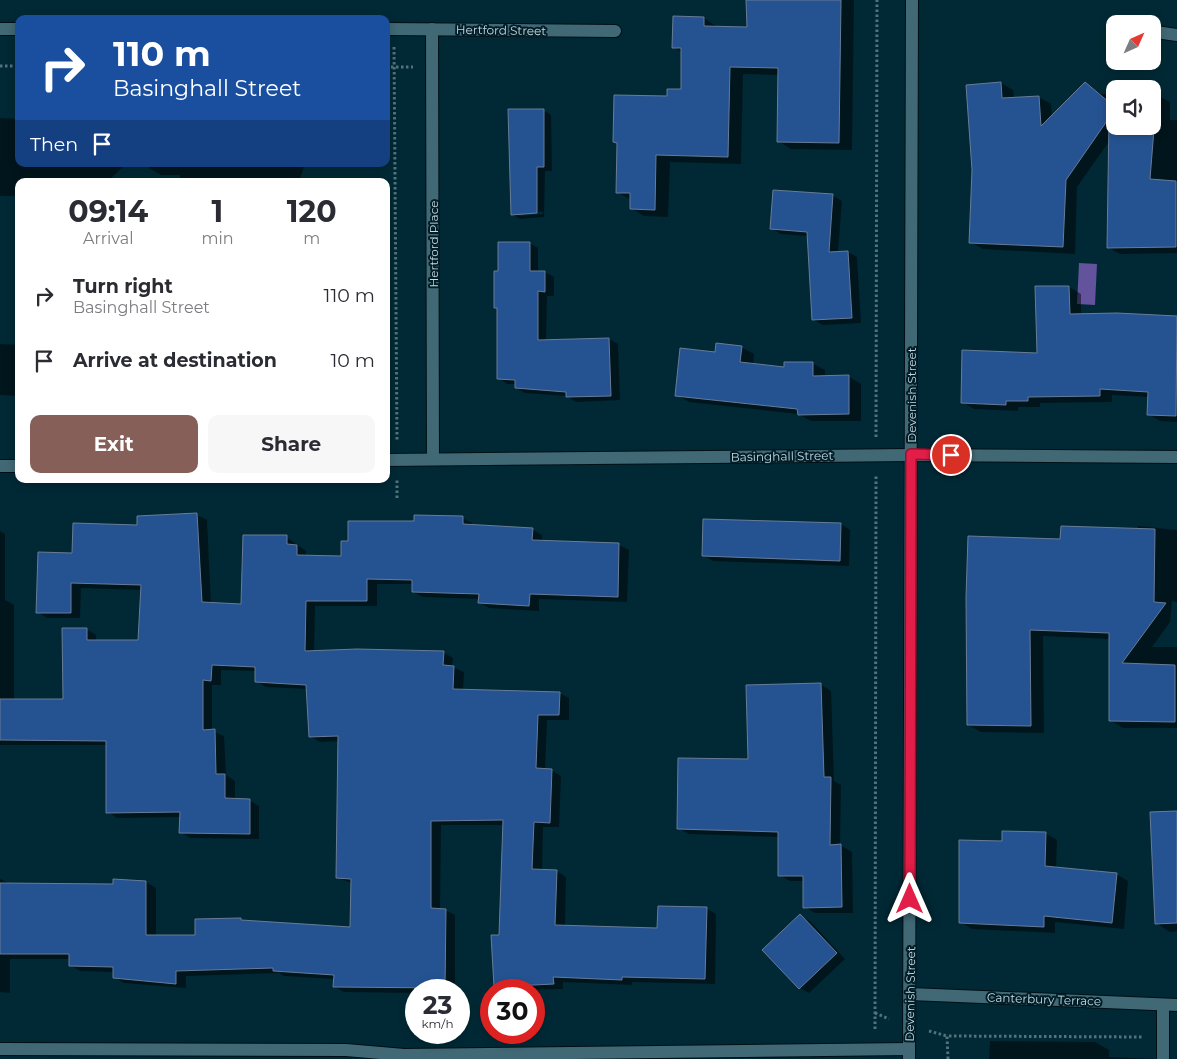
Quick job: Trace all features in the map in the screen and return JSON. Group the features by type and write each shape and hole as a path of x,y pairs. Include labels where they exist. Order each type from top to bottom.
{"street":[{"name":"Devenish Street","path":"909,1054 912,0"},
{"path":"0,29 15,29"},
{"name":"Hertford Street","path":"390,29 615,31"},
{"name":"Hertford Place","path":"432,29 433,459"},
{"path":"1161,33 1177,35"},
{"name":"Basinghall Street","path":"392,460 911,454 1177,457"},
{"path":"0,466 15,466"},
{"name":"Canterbury Terrace","path":"910,994 1177,1004"},
{"path":"1163,1004 1163,1059"},
{"path":"0,1049 346,1050 404,1055 875,1050 909,1054"}],"path":[{"path":"875,1050 876,0"},
{"path":"390,29 394,67 392,460 397,498"},
{"path":"0,66 15,66"},
{"path":"390,67 432,66"},
{"path":"948,1059 948,1036 1163,1037"}],"shaded area":[{"path":"1079,263 1097,264 1095,305 1077,304"}],"building":[{"path":"746,0 841,0 839,143 777,142 778,68 730,67 728,157 656,155 655,210 630,209 630,193 616,193 617,143 613,142 614,95 667,96 667,89 681,89 681,48 672,48 673,16 704,17 704,26 747,27"},
{"path":"1001,82 1002,98 1039,96 1041,126 1085,82 1106,100 1106,122 1066,180 1063,247 969,243 972,170 966,85"},
{"path":"508,109 544,109 544,167 537,167 537,213 511,215"},
{"path":"1109,135 1154,135 1150,179 1176,181 1176,247 1107,248"},
{"path":"773,190 833,194 829,252 848,251 852,318 812,320 807,232 770,229"},
{"path":"498,242 530,242 530,271 545,271 545,292 538,291 538,340 609,338 611,396 566,397 566,392 515,388 515,380 497,379 497,308 494,308 494,271 498,271"},
{"path":"1035,286 1069,286 1070,314 1117,313 1177,316 1176,416 1147,415 1148,392 1100,389 1100,396 1028,397 1028,401 1006,401 1006,405 961,403 962,350 1037,353"},
{"path":"716,343 742,346 740,362 784,367 784,362 813,362 813,376 849,375 849,414 798,415 797,409 675,396 680,348 715,352"},
{"path":"197,513 202,602 241,604 243,535 287,535 287,544 297,545 297,555 341,556 341,541 348,541 348,521 414,521 414,515 463,516 463,524 533,528 532,540 619,543 618,597 530,594 529,606 478,603 479,594 412,592 412,580 367,579 367,601 306,601 305,651 357,649 444,651 443,665 454,666 453,689 560,692 559,715 538,715 536,768 552,769 550,823 534,822 532,869 557,870 555,925 657,928 658,906 707,907 705,979 622,977 622,980 553,977 554,984 545,984 545,979 494,979 491,935 499,935 503,820 431,821 431,908 446,909 445,979 405,979 405,988 333,987 334,975 273,971 273,968 176,971 176,984 113,978 113,967 69,966 69,954 0,954 0,883 113,884 113,879 146,881 146,935 195,935 195,919 241,918 241,920 350,927 351,879 336,878 338,736 309,737 306,685 255,682 255,667 212,665 211,681 203,680 203,730 215,729 216,774 225,774 225,798 250,799 250,834 179,833 180,812 106,813 106,741 0,740 0,699 63,699 62,628 87,628 87,640 138,640 141,585 71,583 71,613 36,613 38,552 72,553 73,523 137,525 137,516"},
{"path":"703,519 841,523 840,561 702,556"},
{"path":"1061,526 1155,529 1154,602 1166,603 1122,663 1175,665 1175,722 1109,721 1109,633 1030,630 1031,726 967,725 966,597 968,536 1060,539"},
{"path":"821,683 824,777 831,777 830,845 841,844 842,907 803,908 803,876 778,876 778,832 677,829 678,758 748,759 746,685"},
{"path":"1177,811 1177,923 1155,924 1150,812"},
{"path":"1002,831 1046,832 1045,866 1117,873 1112,923 1044,916 1044,927 959,923 959,840 1002,841"},
{"path":"800,914 837,953 799,989 762,950"}],"route":[{"path":"910,899 911,454 951,455"}]}
